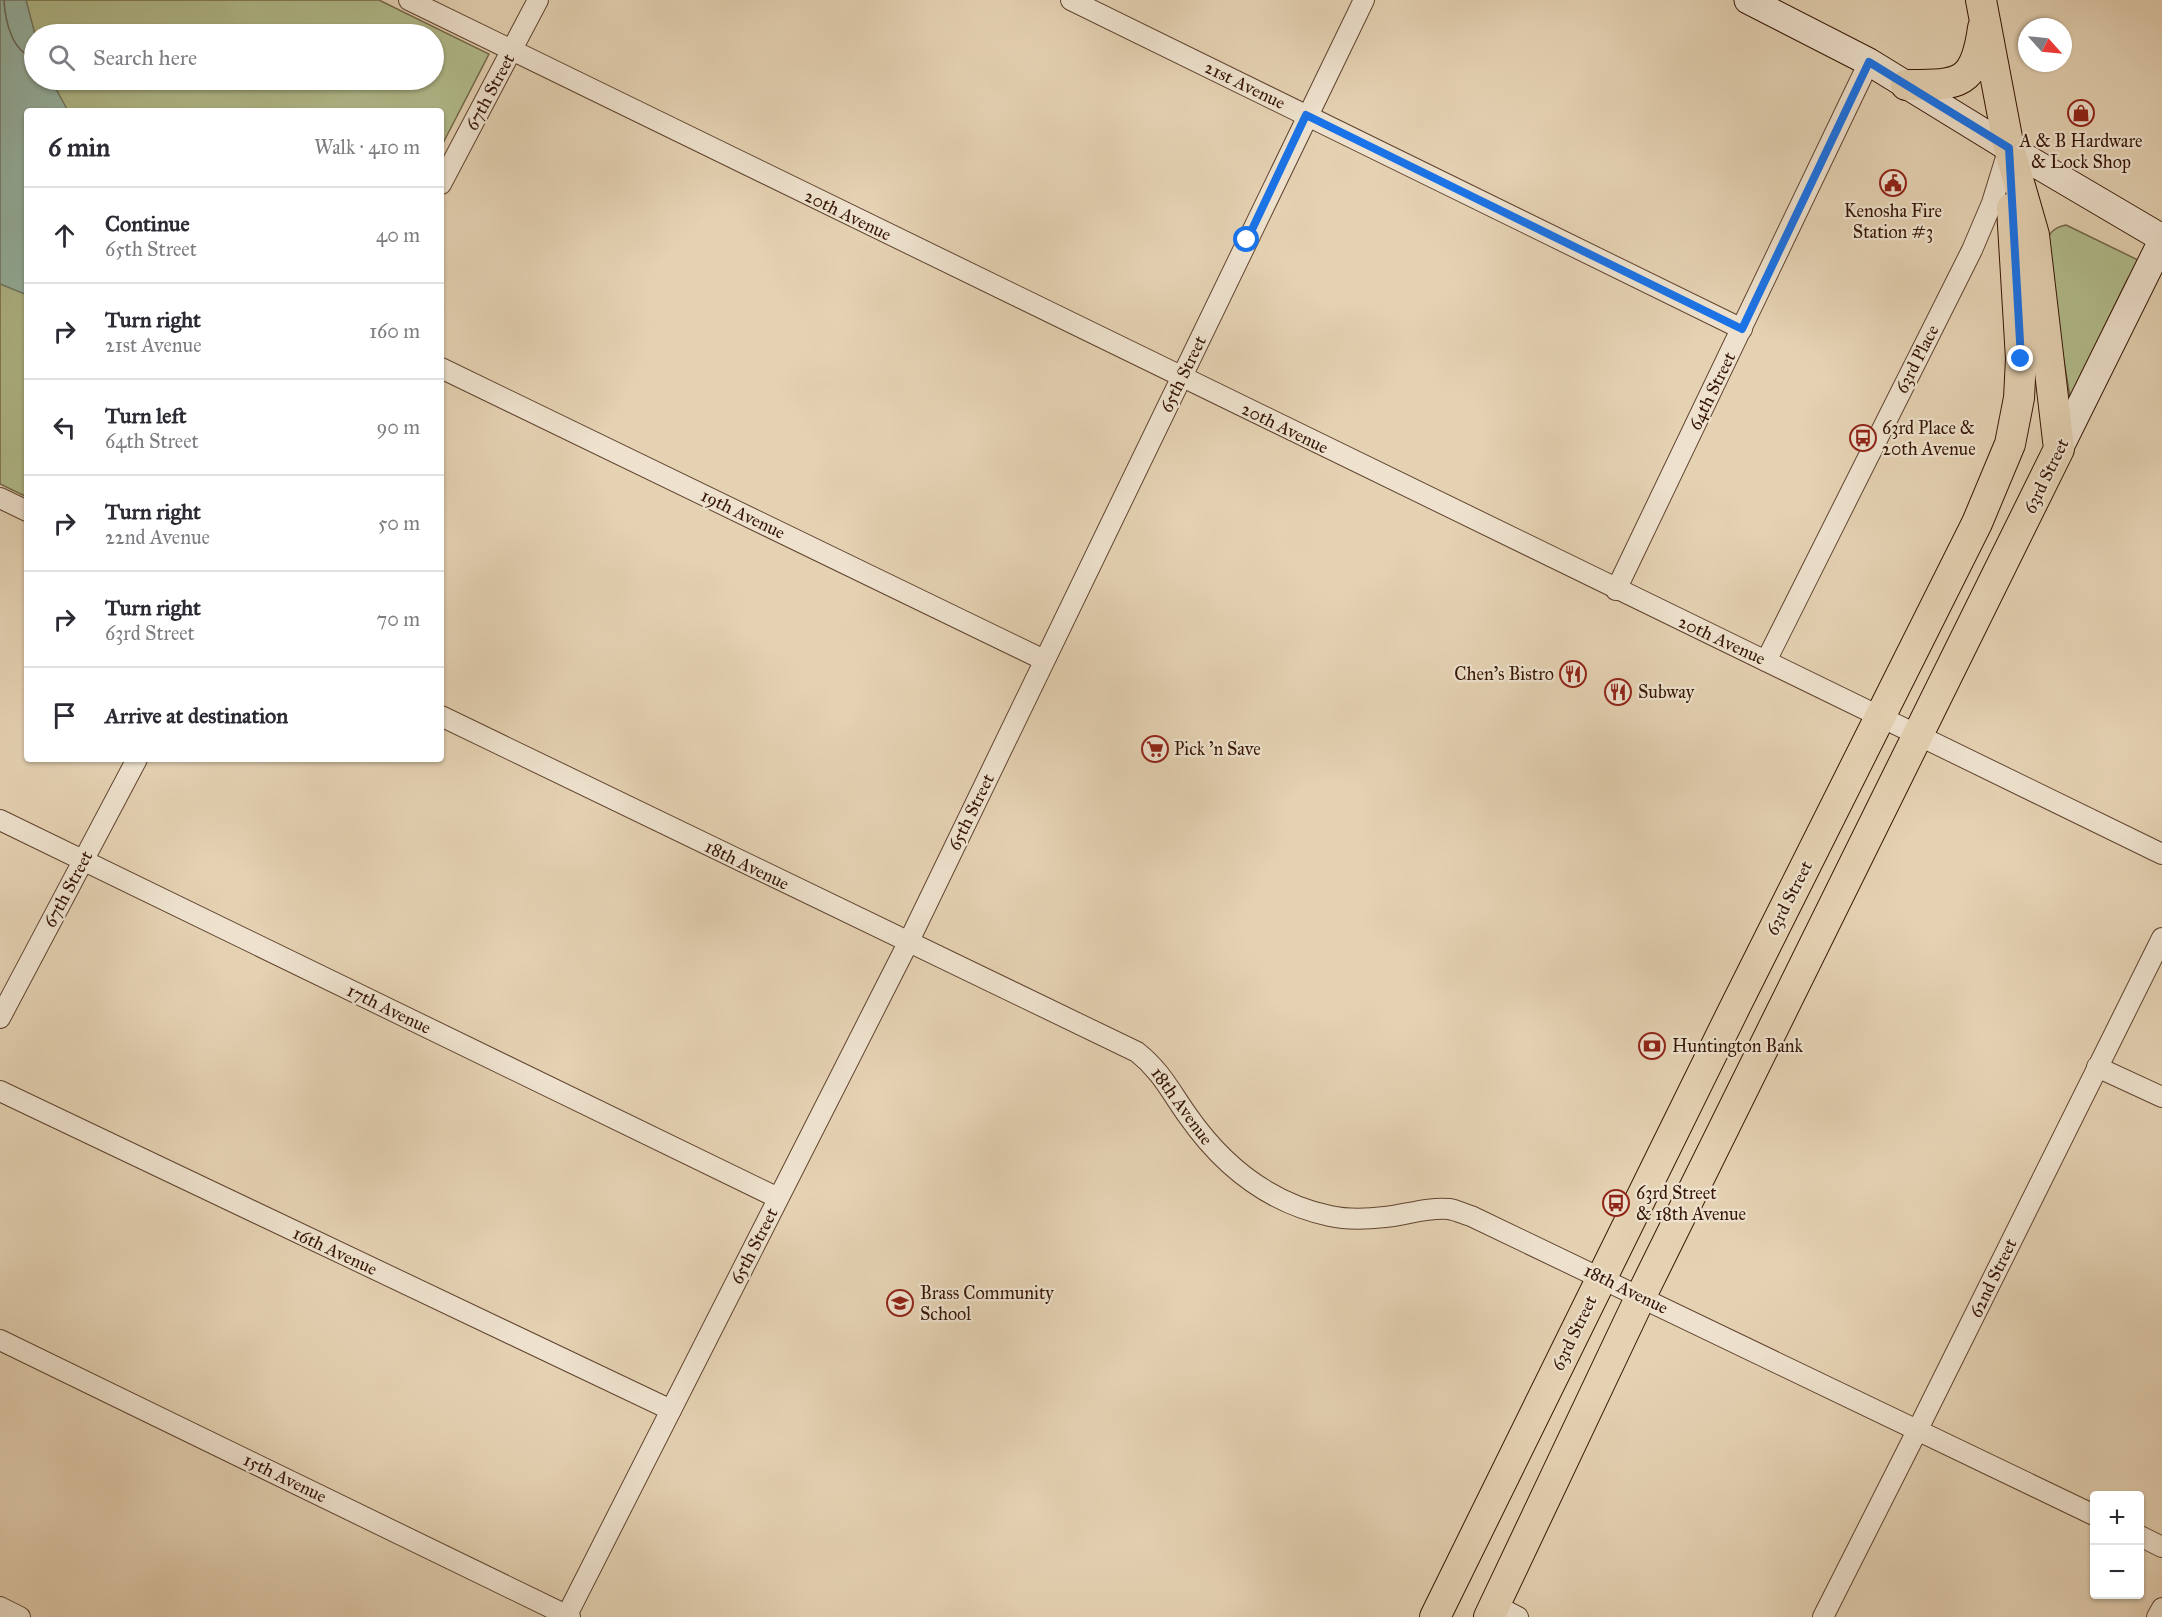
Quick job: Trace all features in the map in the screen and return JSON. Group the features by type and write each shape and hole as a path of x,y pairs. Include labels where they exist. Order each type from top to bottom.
{"main road":[{"path":"1906,85 1944,85 1954,83 1965,76 1980,52 1982,9"},
{"path":"1982,9 2009,148 2034,235 2059,449"},
{"name":"63rd Street","path":"1435,1617 1601,1277 1977,523 2010,444 2019,398 2021,359 2009,148"},
{"name":"63rd Street","path":"1501,1613 1641,1296 2059,449"}],"street":[{"name":"20th Avenue","path":"409,0 2162,854"},
{"name":"67th Street","path":"444,178 538,0"},
{"name":"21st Avenue","path":"1071,0 1742,329"},
{"name":"65th Street","path":"567,1616 908,943 1306,115 1364,0"},
{"path":"1748,0 1869,62 2162,239"},
{"name":"64th Street","path":"1616,590 1869,62"},
{"name":"63rd Place","path":"1766,661 1972,250 1992,203 2009,148"},
{"name":"63rd Street","path":"2059,449 2162,239"},
{"name":"19th Avenue","path":"444,369 1044,660"},
{"path":"0,498 24,510"},
{"name":"18th Avenue","path":"444,717 1137,1052 1159,1072 1198,1131 1221,1158 1272,1195 1300,1208 1331,1216 1357,1219 1449,1209 1471,1216 2090,1513"},
{"name":"67th Street","path":"0,1018 135,762"},
{"name":"17th Avenue","path":"0,820 778,1198"},
{"name":"62nd Street","path":"1822,1617 2162,938"},
{"path":"2097,1067 2162,1097"},
{"name":"16th Avenue","path":"0,1091 670,1410"},
{"name":"15th Avenue","path":"0,1340 567,1616"},
{"path":"2144,1538 2162,1547"},
{"path":"0,1607 20,1617"},
{"path":"2157,1617 2162,1608"}],"green space":[{"path":"0,0 379,0 428,24 24,24 24,90 444,90 444,32 489,54 444,141 444,108 24,108 24,496 0,484"},
{"path":"2066,225 2140,261 2133,276 2128,278 2070,397 2045,248 2051,232"}],"water":[{"path":"0,0 26,0 32,24 24,24 24,90 56,90 66,108 24,108 24,294 0,284"}],"place":[{"name":"A & B Hardware & Lock Shop","path":"2081,113"},
{"name":"Kenosha Fire Station #3","path":"1893,183"},
{"name":"63rd Place & 20th Avenue","path":"1863,438"},
{"name":"Chen's Bistro","path":"1573,674"},
{"name":"Subway","path":"1618,692"},
{"name":"Pick 'n Save","path":"1155,749"},
{"name":"Huntington Bank","path":"1652,1046"},
{"name":"63rd Street & 18th Avenue","path":"1616,1203"},
{"name":"Brass Community School","path":"900,1303"}],"route":[{"path":"1247,240 1306,115 1742,329 1869,62 2009,148 2021,359"}]}
